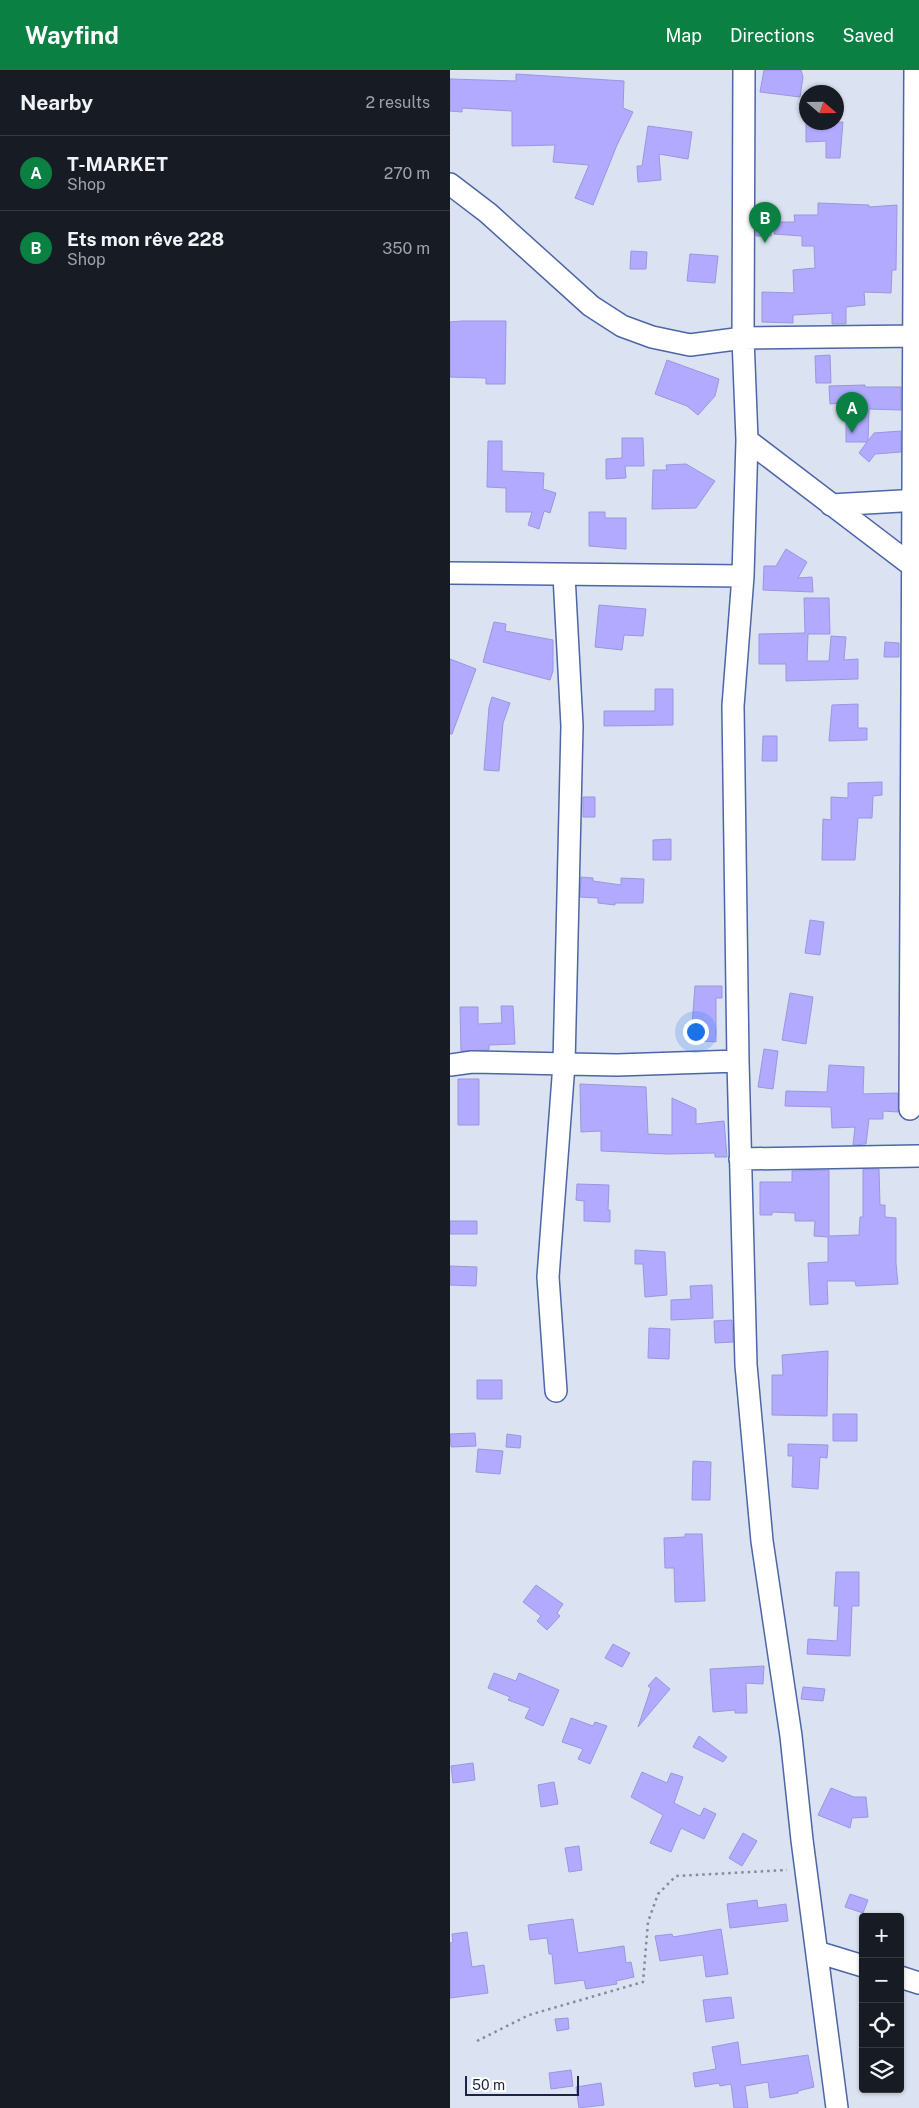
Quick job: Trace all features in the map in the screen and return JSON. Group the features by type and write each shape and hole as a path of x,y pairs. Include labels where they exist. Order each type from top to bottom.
{"street":[{"path":"744,70 743,338 747,440 744,576 733,706 738,1061 746,1365 762,1540 791,1736 802,1840 837,2108"},
{"path":"910,1109 916,568 915,70"},
{"path":"450,184 488,213 591,306 622,326 652,337 690,345 743,338 917,336"},
{"path":"747,440 916,568"},
{"path":"831,505 916,500"},
{"path":"450,573 744,576"},
{"path":"556,1391 548,1277 564,1064 572,726 564,575"},
{"path":"450,1065 472,1062 617,1065 738,1061"},
{"path":"740,1159 919,1156"},
{"path":"817,1952 859,1965"},
{"path":"904,1978 919,1983"}],"path":[{"path":"478,2040 529,2015 643,1982 648,1922 658,1894 676,1876 807,1868"}],"building":[{"path":"764,70 801,70 803,77 802,85 799,85 799,97 760,92"},
{"path":"516,74 624,81 623,108 633,112 617,145 593,205 575,198 589,165 553,162 555,145 512,146 512,111 462,108 462,112 450,111 450,79 516,81"},
{"path":"648,126 692,132 688,159 659,154 661,180 638,182 637,166 642,166"},
{"path":"806,130 842,130 840,158 826,158 826,141 806,142"},
{"path":"818,203 869,205 869,207 897,205 896,270 892,270 891,293 864,292 865,305 846,307 846,324 832,324 832,313 793,315 793,323 762,322 762,292 794,293 793,270 815,268 814,246 802,246 802,236 774,234 775,222 795,222 794,215 818,215"},
{"path":"756,224 772,224 771,236 756,236"},
{"path":"631,251 647,252 646,269 630,269"},
{"path":"690,254 718,256 715,283 687,281"},
{"path":"506,321 505,384 486,384 486,378 450,377 450,322"},
{"path":"830,355 831,383 816,383 815,356"},
{"path":"667,360 719,379 715,396 698,415 687,406 655,394"},
{"path":"865,385 865,387 901,387 901,410 869,409 868,441 874,433 901,431 901,452 875,454 869,462 859,453 867,442 846,442 846,421 842,403 830,404 829,386"},
{"path":"622,438 643,438 644,466 625,466 626,478 606,479 606,459 622,458"},
{"path":"488,441 502,441 502,471 544,473 543,489 556,493 550,513 544,511 539,529 528,525 532,512 506,512 506,488 487,487"},
{"path":"686,464 715,481 696,508 652,509 653,470 667,470 666,465"},
{"path":"589,512 605,512 605,518 626,518 626,549 589,546"},
{"path":"786,549 807,562 798,578 812,577 813,592 763,590 764,566 776,566"},
{"path":"804,598 829,598 830,634 808,634 807,661 829,661 831,636 846,637 844,660 858,659 858,679 786,681 786,664 759,664 759,634 805,633"},
{"path":"599,605 646,609 643,636 624,635 622,650 595,647"},
{"path":"494,622 506,624 505,631 553,640 553,671 550,680 483,662"},
{"path":"885,642 899,643 899,657 884,657"},
{"path":"450,659 476,669 452,734 450,734"},
{"path":"655,689 673,689 673,725 604,726 604,711 655,711"},
{"path":"492,697 510,703 503,723 499,771 484,770 489,707"},
{"path":"858,704 858,728 867,728 867,740 829,741 832,705"},
{"path":"763,736 777,736 777,761 762,761"},
{"path":"882,782 882,795 873,796 872,818 858,818 855,860 822,860 823,819 831,820 831,797 848,798 848,783"},
{"path":"583,797 595,797 595,817 583,817"},
{"path":"671,839 671,860 653,860 653,840"},
{"path":"581,877 593,878 593,881 621,885 621,878 644,879 643,903 615,903 615,905 598,903 598,898 580,897"},
{"path":"810,920 824,922 820,955 805,953"},
{"path":"695,986 722,986 722,998 716,998 716,1042 703,1041 703,1026 692,1025"},
{"path":"790,993 813,997 806,1044 782,1040"},
{"path":"501,1006 513,1006 515,1044 489,1045 489,1050 461,1051 460,1007 478,1007 478,1024 502,1023"},
{"path":"764,1049 778,1051 773,1089 758,1087"},
{"path":"829,1065 864,1067 863,1094 898,1093 898,1112 883,1111 883,1119 869,1119 866,1144 853,1145 855,1127 832,1128 831,1107 785,1106 786,1091 827,1092"},
{"path":"458,1079 479,1079 479,1125 458,1125"},
{"path":"580,1084 646,1087 648,1134 672,1135 672,1098 696,1109 696,1124 724,1121 727,1157 715,1157 715,1153 668,1154 601,1151 601,1131 581,1132"},
{"path":"863,1169 879,1169 880,1205 885,1205 885,1217 896,1218 898,1284 856,1286 855,1281 827,1281 828,1304 810,1305 808,1263 828,1262 828,1237 814,1236 815,1221 795,1221 795,1213 772,1212 772,1215 760,1215 760,1182 792,1182 792,1171 829,1170 829,1236 859,1235 860,1217 863,1217"},
{"path":"577,1184 609,1185 608,1210 610,1210 610,1222 584,1221 584,1201 576,1200"},
{"path":"450,1221 477,1221 477,1234 450,1234"},
{"path":"635,1250 665,1252 667,1295 645,1297 643,1264 635,1264"},
{"path":"450,1266 477,1267 476,1286 450,1285"},
{"path":"712,1285 713,1318 671,1320 671,1300 691,1299 690,1286"},
{"path":"732,1320 733,1342 715,1343 714,1321"},
{"path":"649,1328 670,1329 669,1359 648,1358"},
{"path":"828,1351 827,1416 772,1415 772,1375 783,1375 782,1355"},
{"path":"477,1380 502,1380 502,1399 477,1399"},
{"path":"833,1414 857,1414 857,1441 833,1441"},
{"path":"475,1433 476,1446 451,1447 450,1434"},
{"path":"507,1434 521,1436 520,1448 506,1447"},
{"path":"788,1444 828,1445 827,1458 820,1457 818,1489 792,1487 793,1456 788,1456"},
{"path":"478,1449 503,1451 500,1474 476,1472"},
{"path":"693,1461 711,1462 710,1500 692,1500"},
{"path":"685,1534 702,1534 705,1601 675,1602 674,1568 665,1568 664,1538 685,1537"},
{"path":"836,1572 859,1572 859,1606 852,1606 850,1656 807,1654 808,1639 837,1641 839,1606 834,1606"},
{"path":"536,1585 563,1604 557,1613 560,1616 547,1630 537,1621 541,1616 523,1602"},
{"path":"613,1644 630,1653 622,1667 605,1658"},
{"path":"764,1666 763,1684 746,1683 747,1713 735,1713 735,1710 713,1712 710,1669"},
{"path":"494,1673 516,1681 519,1673 559,1690 543,1726 525,1718 530,1708 508,1700 510,1697 488,1688"},
{"path":"656,1677 670,1689 638,1727 651,1688 648,1686"},
{"path":"803,1687 825,1689 823,1701 801,1699"},
{"path":"571,1718 593,1726 595,1722 607,1726 590,1764 578,1759 583,1749 562,1742"},
{"path":"699,1736 727,1757 723,1762 693,1747"},
{"path":"473,1763 475,1780 453,1783 451,1766"},
{"path":"642,1772 667,1783 671,1773 683,1777 674,1803 700,1816 704,1808 716,1814 704,1839 681,1828 671,1852 650,1843 663,1815 631,1797"},
{"path":"554,1782 558,1804 541,1807 538,1785"},
{"path":"831,1788 854,1797 866,1797 868,1817 852,1818 850,1828 818,1815"},
{"path":"743,1833 757,1841 742,1866 729,1858"},
{"path":"579,1846 582,1870 569,1872 565,1848"},
{"path":"850,1894 868,1900 863,1913 845,1907"},
{"path":"757,1900 758,1908 786,1904 788,1921 730,1928 727,1904"},
{"path":"573,1919 578,1953 624,1946 626,1963 631,1962 634,1977 616,1981 617,1984 586,1989 584,1980 555,1984 552,1954 549,1954 547,1938 530,1940 528,1925"},
{"path":"721,1929 728,1974 706,1977 703,1955 660,1961 655,1936 672,1934 673,1937"},
{"path":"467,1932 472,1967 484,1965 488,1993 450,1998 450,1943 453,1942 452,1934"},
{"path":"731,1997 734,2018 706,2022 703,2000"},
{"path":"568,2018 569,2029 557,2031 555,2019"},
{"path":"738,2042 741,2065 808,2055 814,2087 798,2091 798,2093 770,2098 768,2082 745,2086 748,2108 734,2108 731,2084 720,2086 719,2083 695,2087 693,2073 716,2069 712,2047"},
{"path":"571,2070 573,2086 551,2089 549,2073"},
{"path":"601,2083 604,2105 579,2108 576,2087"}],"place":[{"name":"Ets mon rêve 228","path":"765,243"},
{"name":"T-MARKET","path":"852,433"}]}
